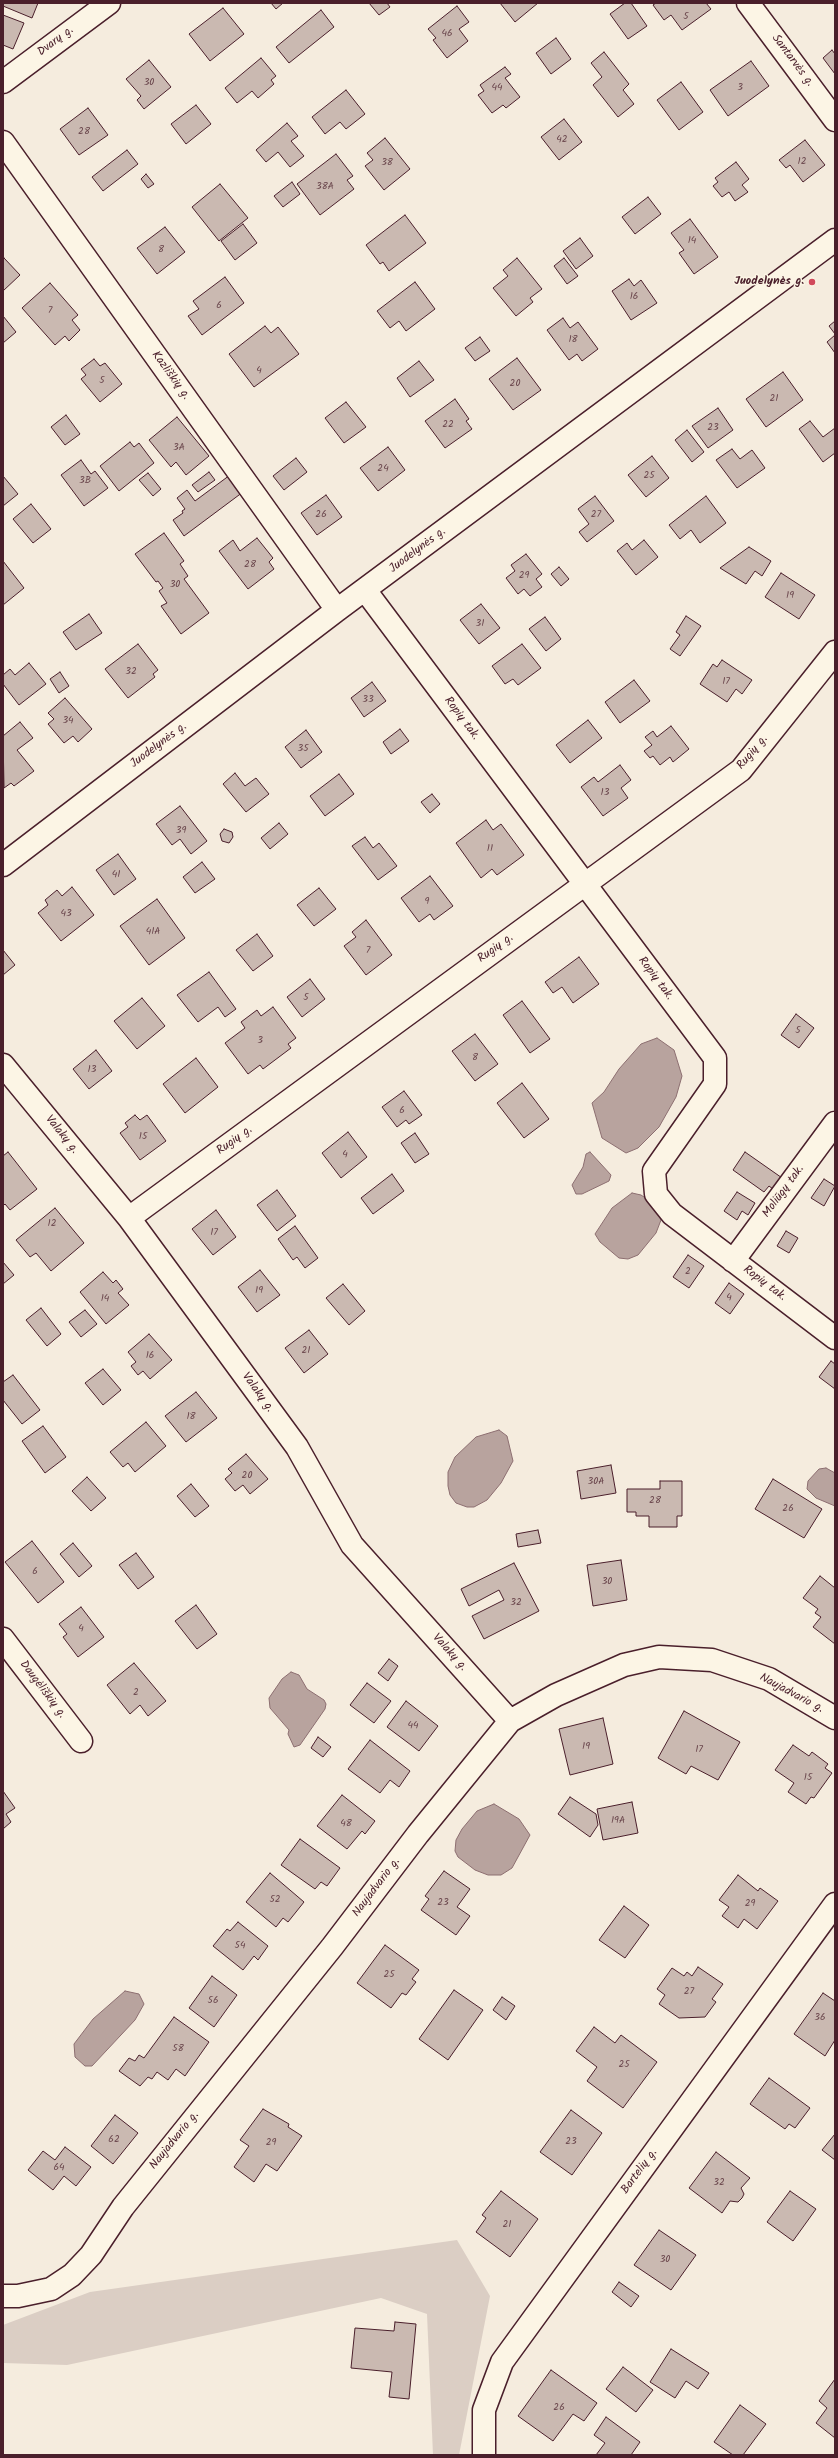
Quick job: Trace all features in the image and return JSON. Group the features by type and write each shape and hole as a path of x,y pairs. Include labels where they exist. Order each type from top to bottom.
{"street":[{"name":"Dvarų g.","path":"3,82 109,3"},
{"name":"Santarvės g.","path":"748,3 835,120"},
{"name":"Kazliškių g.","path":"3,142 337,610"},
{"name":"Juodelynės g.","path":"3,865 337,610 835,240"},
{"name":"Ropių tak.","path":"365,590 715,1058 715,1084 654,1171 656,1194 672,1214 835,1338"},
{"name":"Rugių g.","path":"129,1218 741,770 835,652"},
{"name":"Valakų g.","path":"3,1065 129,1218 297,1447 352,1545 510,1721"},
{"name":"Moliūgų tak.","path":"733,1261 835,1123"},
{"name":"Daugėliškių g.","path":"3,1639 81,1741"},
{"name":"Naujadvario g.","path":"3,2296 18,2296 51,2289 72,2275 91,2255 123,2207 332,1947 418,1834 510,1721 556,1696 624,1665 659,1657 712,1660 769,1680 835,1718"},
{"name":"Bartelių g.","path":"484,2455 484,2410 502,2362 835,1904"}],"shaded area":[{"path":"657,1038 674,1050 682,1076 676,1097 659,1127 638,1148 626,1153 602,1138 592,1103 604,1092 619,1069 641,1044"},
{"path":"590,1152 611,1175 609,1181 582,1194 576,1194 572,1185 583,1167 586,1154"},
{"path":"632,1193 641,1195 650,1201 656,1208 661,1220 656,1233 638,1255 628,1259 619,1258 600,1242 595,1234 612,1208"},
{"path":"499,1430 507,1436 513,1461 501,1483 487,1500 474,1507 467,1507 456,1503 450,1495 448,1486 448,1472 455,1457 476,1437"},
{"path":"826,1468 835,1473 835,1506 816,1498 807,1489 808,1481 819,1469"},
{"path":"291,1672 299,1675 307,1689 324,1700 326,1704 325,1709 300,1745 294,1747 288,1734 289,1730 270,1708 269,1698 282,1679"},
{"path":"494,1804 519,1819 530,1835 512,1868 501,1875 488,1875 475,1870 458,1857 455,1851 456,1840 462,1829 477,1811"},
{"path":"125,1991 139,1994 144,2004 135,2020 92,2066 85,2066 75,2057 74,2044 93,2019"},
{"path":"457,2240 490,2296 459,2455 433,2455 427,2314 381,2298 67,2365 3,2363 3,2325 90,2292"}],"building":[{"path":"3,3 38,3 32,18 3,6"},
{"path":"271,3 283,3 276,9"},
{"path":"369,3 387,3 390,7 379,15"},
{"path":"500,3 538,3 515,22"},
{"path":"625,3 631,3 647,26 628,39 610,14"},
{"path":"656,3 706,3 711,9 682,30 671,15 664,20 653,5"},
{"path":"457,6 469,22 459,29 468,41 447,58 433,40 436,38 428,29"},
{"path":"223,8 244,34 210,61 189,34"},
{"path":"321,10 334,27 289,63 276,47"},
{"path":"3,15 24,23 13,49 3,45"},
{"path":"556,38 571,59 551,74 536,53"},
{"path":"832,50 835,54 835,74 823,58"},
{"path":"604,52 629,84 623,90 634,104 618,117 593,85 602,77 591,63"},
{"path":"261,58 276,76 271,80 274,84 258,98 252,91 237,103 225,88"},
{"path":"149,60 171,87 144,109 137,100 141,96 126,79"},
{"path":"751,61 769,86 728,116 710,90"},
{"path":"505,67 511,74 505,78 520,97 506,108 503,105 492,113 478,95 484,91 480,85"},
{"path":"681,82 703,112 679,130 657,100"},
{"path":"346,90 365,114 346,129 340,122 325,134 312,117"},
{"path":"196,105 211,124 186,144 171,124"},
{"path":"88,108 108,135 79,155 60,129"},
{"path":"564,119 582,142 559,160 541,137"},
{"path":"287,123 298,136 291,141 304,156 290,167 278,152 266,162 256,150"},
{"path":"385,138 410,169 384,190 365,166 373,160 367,153"},
{"path":"805,140 825,165 803,182 790,165 786,168 779,160"},
{"path":"127,150 138,164 103,191 92,177"},
{"path":"336,154 353,176 347,180 354,189 320,215 297,184"},
{"path":"736,162 749,179 742,185 748,192 735,201 729,192 722,197 713,186 718,182 715,178"},
{"path":"146,174 154,184 148,188 141,179"},
{"path":"292,182 300,194 283,207 274,196"},
{"path":"220,184 248,218 219,241 192,207"},
{"path":"648,197 661,214 635,234 622,217"},
{"path":"405,215 426,243 389,271 383,262 380,264 366,245"},
{"path":"690,219 718,257 694,274 679,253 684,250 671,233"},
{"path":"243,224 257,243 235,260 221,241"},
{"path":"165,227 185,252 157,274 137,248"},
{"path":"580,238 593,256 576,269 563,251"},
{"path":"4,258 20,275 3,291 3,259"},
{"path":"517,258 542,289 530,298 533,302 516,316 493,288 508,276 503,270"},
{"path":"564,258 578,276 567,284 554,266"},
{"path":"225,277 244,303 202,335 188,316 199,309 193,301"},
{"path":"629,279 634,286 641,280 657,303 631,320 612,291"},
{"path":"415,282 435,309 406,331 399,321 390,328 377,311"},
{"path":"50,283 78,315 72,320 80,330 69,341 65,336 55,345 22,308"},
{"path":"3,316 16,332 3,343"},
{"path":"563,318 570,328 578,322 598,349 582,361 577,354 569,360 547,330"},
{"path":"835,321 835,334 829,326"},
{"path":"265,326 271,333 278,327 299,354 254,387 229,354"},
{"path":"835,335 835,353 827,342"},
{"path":"480,337 490,351 475,361 465,348"},
{"path":"517,358 541,390 513,410 489,379"},
{"path":"94,359 100,366 105,363 122,384 100,402 81,379 86,375 81,369"},
{"path":"419,361 434,380 410,397 397,378"},
{"path":"783,372 803,400 766,427 746,399"},
{"path":"455,399 469,419 466,421 472,429 445,448 425,421"},
{"path":"346,402 366,427 344,443 325,418"},
{"path":"718,408 733,430 708,448 692,426"},
{"path":"66,415 80,434 65,445 51,427"},
{"path":"177,417 209,456 186,475 176,462 171,467 149,440"},
{"path":"810,421 823,437 835,428 835,453 823,462 799,429"},
{"path":"687,430 704,452 692,462 675,440"},
{"path":"130,442 134,447 139,443 154,463 119,491 100,466"},
{"path":"388,447 405,470 378,491 360,468"},
{"path":"732,449 740,459 752,450 765,468 737,488 716,460"},
{"path":"652,456 669,478 646,497 628,475"},
{"path":"296,458 307,472 284,490 273,476"},
{"path":"81,460 91,474 95,471 108,488 84,506 61,475"},
{"path":"209,472 215,480 198,492 192,485"},
{"path":"148,473 161,489 153,496 139,480"},
{"path":"230,475 243,492 184,536 173,520 183,513 182,511 185,509 177,498 187,490 195,501"},
{"path":"3,476 18,494 3,506"},
{"path":"326,495 342,517 317,535 301,513"},
{"path":"595,496 614,521 587,542 579,532 589,524 578,509"},
{"path":"706,496 726,523 700,543 691,530 680,539 669,525"},
{"path":"31,504 51,529 33,543 13,519"},
{"path":"164,533 184,561 180,564 188,576 184,579 209,613 181,634 161,606 167,603 159,591 163,588 158,581 156,582 135,554"},
{"path":"257,538 273,558 269,562 274,569 248,589 219,551 233,540 240,551"},
{"path":"644,540 658,557 636,575 617,551 627,543 632,550"},
{"path":"749,547 771,561 762,576 755,571 746,584 720,568"},
{"path":"526,554 542,574 536,579 542,587 530,596 524,589 518,594 506,578 515,571 511,565"},
{"path":"3,561 24,588 3,605"},
{"path":"559,567 569,579 561,586 551,574"},
{"path":"781,573 815,595 799,619 765,597"},
{"path":"481,604 500,628 479,644 460,620"},
{"path":"89,614 102,633 76,650 63,632"},
{"path":"686,616 701,626 680,656 670,649 680,635 676,632"},
{"path":"545,617 561,639 546,651 529,629"},
{"path":"138,644 158,670 153,674 155,677 128,698 105,669"},
{"path":"522,644 541,668 518,685 513,679 505,684 492,666"},
{"path":"722,660 752,680 742,694 736,689 727,702 700,684 713,664 717,667"},
{"path":"29,663 46,684 19,705 3,684 3,675 10,669 15,675"},
{"path":"60,672 69,686 59,693 50,679"},
{"path":"634,680 650,701 620,723 605,702"},
{"path":"372,682 386,701 364,717 351,698"},
{"path":"65,698 92,729 78,742 73,736 64,743 48,724 54,719 48,713"},
{"path":"588,720 602,738 570,763 556,745"},
{"path":"20,722 33,738 17,750 34,771 14,786 11,783 4,788 3,736"},
{"path":"671,726 689,749 673,762 670,757 660,765 653,756 650,758 644,751 652,745 645,737 653,731 657,737"},
{"path":"400,729 409,741 391,754 383,742"},
{"path":"306,730 322,752 301,768 285,747"},
{"path":"620,765 631,780 621,788 628,798 603,816 581,787 594,777 598,782"},
{"path":"235,773 245,786 256,778 269,794 246,812 223,784"},
{"path":"339,774 354,794 325,816 310,796"},
{"path":"432,794 440,804 430,813 421,802"},
{"path":"180,806 207,841 191,854 180,839 172,845 156,824"},
{"path":"486,820 493,830 501,824 524,855 497,875 492,869 481,878 456,843"},
{"path":"279,823 288,834 270,849 261,838"},
{"path":"224,829 232,832 233,837 229,843 222,841 220,834"},
{"path":"365,837 373,848 379,843 397,866 378,880 352,846"},
{"path":"118,854 136,879 114,895 96,870"},
{"path":"202,862 215,879 195,893 183,877"},
{"path":"430,876 453,906 434,920 430,914 419,922 401,898"},
{"path":"72,887 94,915 61,941 38,913 48,905 45,900 57,890 62,896"},
{"path":"319,888 336,909 314,926 297,905"},
{"path":"157,899 185,938 149,965 120,926"},
{"path":"366,920 392,955 366,975 344,946 356,937 352,932"},
{"path":"257,934 273,956 253,971 236,950"},
{"path":"3,950 15,965 3,975"},
{"path":"579,957 599,984 573,1003 562,987 553,993 545,982"},
{"path":"209,972 236,1009 225,1017 218,1007 198,1022 177,995"},
{"path":"310,979 325,999 302,1017 287,997"},
{"path":"142,998 165,1026 137,1049 114,1021"},
{"path":"522,1001 550,1039 530,1053 503,1015"},
{"path":"273,1007 296,1038 288,1044 291,1048 263,1069 260,1065 248,1074 225,1043 245,1028 241,1022 257,1010 261,1016"},
{"path":"796,1014 814,1028 799,1048 781,1035"},
{"path":"475,1034 498,1064 475,1081 452,1051"},
{"path":"96,1050 112,1071 89,1089 73,1069"},
{"path":"196,1058 218,1087 185,1113 163,1084"},
{"path":"522,1083 549,1119 524,1138 497,1103"},
{"path":"404,1091 422,1115 409,1124 406,1120 397,1127 382,1107"},
{"path":"135,1115 140,1120 147,1115 166,1141 140,1160 120,1133 128,1127 125,1123"},
{"path":"348,1132 367,1157 341,1178 322,1153"},
{"path":"415,1133 429,1154 415,1163 401,1143"},
{"path":"8,1152 37,1189 10,1210 5,1204 3,1206 3,1156"},
{"path":"745,1152 785,1180 777,1192 769,1186 764,1192 733,1170"},
{"path":"392,1174 404,1191 373,1214 361,1198"},
{"path":"824,1179 835,1186 824,1206 811,1198"},
{"path":"277,1190 296,1216 277,1231 257,1205"},
{"path":"737,1192 755,1203 748,1215 742,1211 737,1220 724,1211"},
{"path":"55,1208 84,1243 51,1271 36,1253 30,1257 16,1240"},
{"path":"216,1210 236,1237 213,1255 192,1229"},
{"path":"295,1226 318,1258 305,1268 297,1257 293,1260 278,1239"},
{"path":"786,1231 798,1238 789,1253 777,1246"},
{"path":"688,1255 704,1266 689,1288 673,1277"},
{"path":"3,1262 14,1275 3,1284"},
{"path":"260,1270 280,1295 257,1312 238,1287"},
{"path":"103,1272 113,1283 116,1280 123,1289 118,1293 129,1305 106,1324 80,1292"},
{"path":"729,1283 744,1294 730,1314 715,1303"},
{"path":"343,1284 365,1311 349,1325 326,1298"},
{"path":"41,1308 61,1334 47,1346 26,1320"},
{"path":"85,1310 97,1324 81,1337 69,1322"},
{"path":"309,1330 328,1354 304,1373 285,1348"},
{"path":"149,1334 172,1360 150,1379 143,1371 138,1375 131,1366 136,1362 128,1352"},
{"path":"831,1361 835,1364 835,1389 819,1377"},
{"path":"103,1369 121,1390 103,1405 85,1383"},
{"path":"13,1375 40,1410 22,1424 3,1400 3,1382"},
{"path":"196,1392 217,1418 186,1442 165,1416"},
{"path":"146,1422 166,1446 135,1472 128,1463 123,1467 110,1452"},
{"path":"43,1426 66,1457 45,1473 22,1441"},
{"path":"246,1454 268,1479 250,1494 243,1485 235,1491 225,1479 232,1473 228,1469"},
{"path":"611,1465 616,1493 581,1499 577,1471"},
{"path":"87,1477 106,1498 91,1511 72,1491"},
{"path":"773,1479 822,1509 804,1538 755,1509"},
{"path":"660,1481 682,1481 682,1516 677,1516 677,1527 649,1527 649,1516 636,1516 636,1512 627,1512 627,1489 660,1489"},
{"path":"191,1484 209,1506 195,1517 177,1496"},
{"path":"538,1530 541,1543 518,1547 516,1534"},
{"path":"32,1541 64,1582 38,1603 5,1562"},
{"path":"73,1543 92,1566 79,1577 60,1554"},
{"path":"136,1553 154,1577 138,1589 119,1565"},
{"path":"621,1560 627,1600 593,1606 587,1565"},
{"path":"514,1563 539,1611 484,1639 472,1616 504,1600 499,1590 469,1606 461,1589"},
{"path":"820,1576 835,1588 835,1644 813,1627 821,1617 815,1613 818,1609 803,1598"},
{"path":"196,1605 217,1634 197,1649 175,1621"},
{"path":"81,1607 104,1637 78,1657 63,1637 67,1634 59,1624"},
{"path":"389,1659 398,1666 388,1681 378,1673"},
{"path":"134,1663 166,1701 148,1716 140,1705 130,1714 107,1685"},
{"path":"367,1683 391,1701 374,1723 350,1705"},
{"path":"406,1701 438,1726 419,1751 387,1727"},
{"path":"684,1711 740,1742 718,1780 691,1766 686,1774 658,1758"},
{"path":"603,1718 613,1764 570,1775 559,1729"},
{"path":"318,1737 331,1747 323,1757 311,1748"},
{"path":"370,1740 410,1771 399,1787 390,1780 380,1793 348,1769"},
{"path":"793,1745 809,1756 812,1752 828,1764 825,1768 832,1773 814,1798 811,1797 806,1804 788,1792 794,1783 775,1770"},
{"path":"3,1791 15,1808 6,1814 11,1822 3,1829"},
{"path":"342,1795 375,1821 365,1834 362,1831 347,1849 317,1826"},
{"path":"570,1797 596,1814 598,1825 590,1837 558,1814"},
{"path":"632,1802 638,1833 603,1840 597,1809"},
{"path":"300,1839 340,1868 327,1886 321,1882 315,1889 281,1865"},
{"path":"444,1871 470,1889 457,1907 470,1916 456,1935 421,1910 429,1899 425,1896"},
{"path":"270,1873 304,1902 288,1922 283,1918 276,1927 246,1902"},
{"path":"738,1875 758,1891 760,1888 778,1901 757,1929 744,1919 738,1928 722,1916 729,1907 719,1900"},
{"path":"624,1906 649,1925 625,1958 599,1940"},
{"path":"238,1922 268,1946 258,1960 254,1956 243,1970 213,1946 227,1929 230,1931"},
{"path":"385,1945 419,1970 412,1979 416,1982 406,1995 402,1993 391,2008 357,1983"},
{"path":"698,1967 723,1984 712,1999 716,2002 705,2017 679,2018 659,2004 665,1995 657,1989 672,1968 684,1976 687,1972 692,1976"},
{"path":"212,1976 237,1995 214,2027 189,2008"},
{"path":"454,1990 483,2010 448,2060 419,2039"},
{"path":"823,1993 835,2001 835,2040 825,2056 794,2034"},
{"path":"502,1997 515,2006 506,2020 493,2010"},
{"path":"174,2017 209,2042 185,2076 176,2069 168,2080 157,2072 152,2079 148,2077 140,2086 119,2071 129,2058 135,2061 139,2055 144,2058"},
{"path":"594,2027 615,2043 621,2035 657,2062 623,2108 587,2081 597,2067 576,2051"},
{"path":"769,2078 810,2108 795,2128 789,2124 785,2129 750,2104"},
{"path":"263,2109 289,2124 288,2127 302,2136 277,2171 266,2164 254,2182 234,2167 249,2146 240,2140"},
{"path":"571,2110 602,2133 572,2175 540,2152"},
{"path":"115,2115 138,2133 113,2164 91,2146"},
{"path":"835,2134 835,2160 822,2150"},
{"path":"65,2147 91,2167 76,2186 64,2176 53,2190 28,2170 43,2151 55,2160"},
{"path":"716,2152 750,2178 741,2188 744,2194 742,2198 738,2202 730,2201 722,2213 689,2188"},
{"path":"501,2191 538,2219 510,2257 476,2232 486,2218 482,2215"},
{"path":"790,2191 816,2209 793,2241 767,2222"},
{"path":"659,2230 696,2255 671,2290 634,2265"},
{"path":"619,2282 639,2296 631,2307 612,2292"},
{"path":"395,2322 416,2324 409,2399 389,2397 392,2372 351,2368 355,2328 394,2331"},
{"path":"671,2349 709,2373 698,2389 686,2381 675,2398 650,2382"},
{"path":"623,2367 653,2390 636,2412 606,2389"},
{"path":"551,2370 597,2403 584,2421 573,2414 553,2441 518,2416"},
{"path":"835,2379 835,2438 816,2423 827,2408 819,2401"},
{"path":"740,2405 766,2424 743,2455 733,2455 714,2442"},
{"path":"606,2417 640,2442 631,2455 596,2455 605,2443 594,2435"}],"place":[{"name":"Juodelynės g.","path":"812,282"}]}
